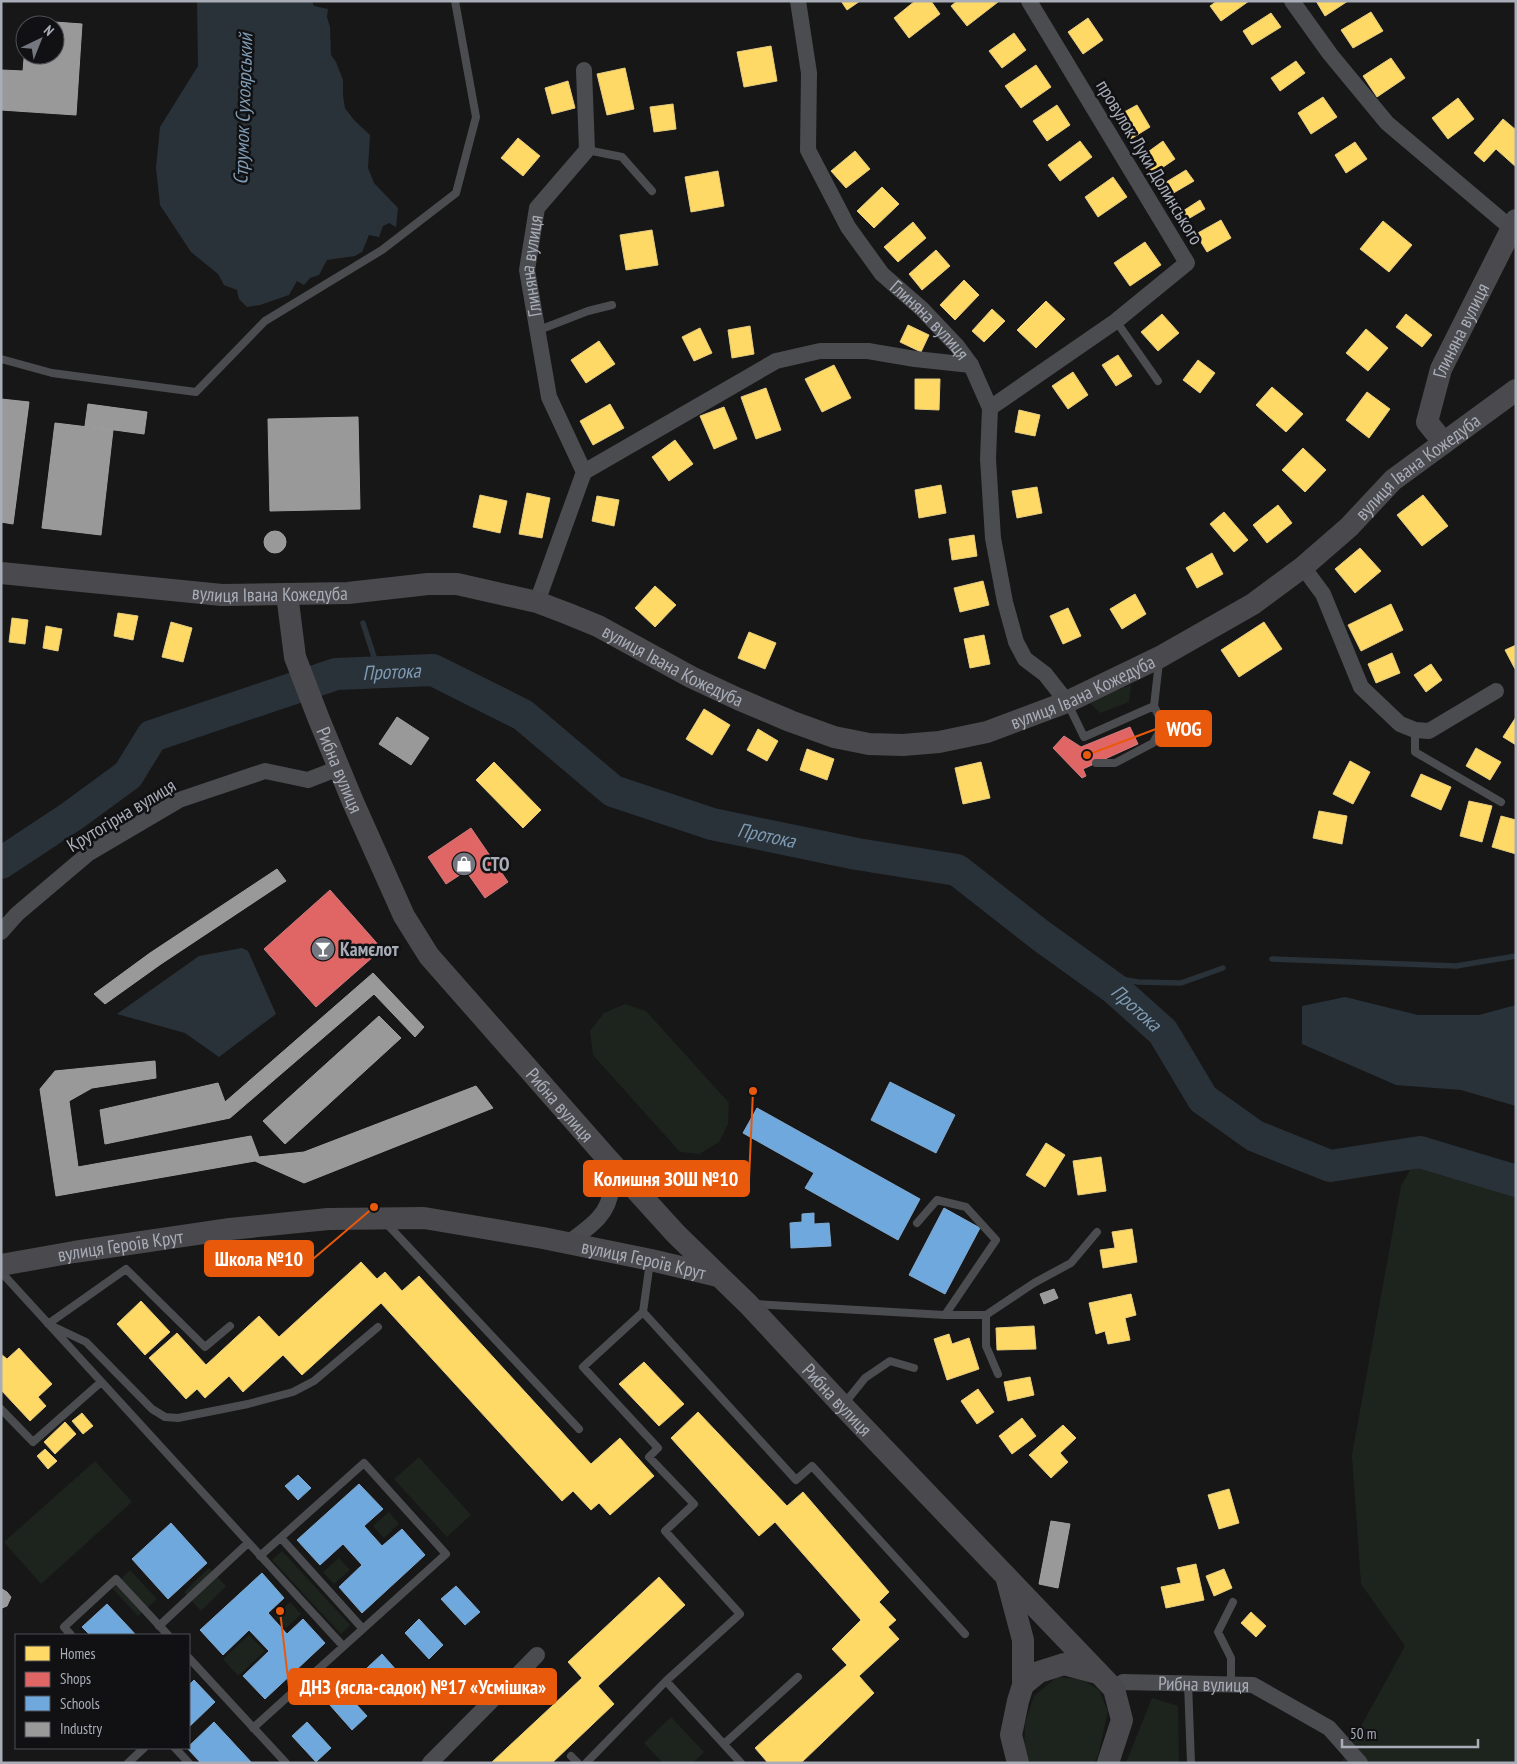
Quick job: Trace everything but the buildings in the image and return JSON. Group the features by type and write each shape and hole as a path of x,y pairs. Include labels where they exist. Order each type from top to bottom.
{"street":[{"name":"Глиняна вулиця","path":"798,1 809,73 808,150 848,228 882,274 922,310 971,365 990,408 988,486 993,538 1005,602 1016,642 1025,659 1045,674 1067,702"},
{"name":"провулок Луки Долинського","path":"990,408 1116,321 1187,263 1029,1"},
{"path":"1292,1 1330,54 1387,123 1513,224"},
{"path":"584,70 587,150"},
{"name":"Глиняна вулиця","path":"587,150 537,208 527,270 539,330 549,397 584,472 776,361 820,351 868,351 915,359 971,365"},
{"name":"Глиняна вулиця","path":"1444,443 1427,422 1441,369 1513,224"},
{"name":"вулиця Івана Кожедуба","path":"1,573 222,596 348,593 428,584 457,584 537,602 598,626 691,677 747,703 834,737 869,744 903,745 930,743 987,732 1067,702 1160,658 1253,604 1303,568 1349,527 1393,480 1516,390"},
{"path":"537,602 584,472"},
{"path":"1303,568 1323,594 1361,687 1400,724 1415,730 1429,731 1496,691"},
{"name":"Рибна вулиця","path":"287,594 295,658 339,768 383,870 414,935 444,974 606,1158 676,1234 748,1304 1106,1681 1253,1685 1329,1728 1360,1763"},
{"name":"Крутогірна вулиця","path":"1,932 17,914 89,853 179,800 265,771 308,780 339,768"},
{"name":"вулиця Героїв Крут","path":"568,1243 593,1225 606,1210 612,1188 606,1158"},
{"name":"вулиця Героїв Крут","path":"1,1265 74,1252 230,1229 328,1219 424,1218 568,1243 719,1276"},
{"name":"Рибна вулиця","path":"1006,1577 1023,1640 1023,1685 1011,1735 1017,1761"},
{"path":"430,1763 537,1655"},
{"path":"1023,1685 1039,1672 1064,1664 1106,1681 1122,1720 1108,1763"}],"lane":[{"path":"1,359 52,373 196,392 264,321 382,250 456,193 476,117 455,1"},
{"path":"587,150 622,157 652,191"},
{"path":"539,330 588,311 612,305"},
{"path":"1116,321 1158,381"},
{"path":"1096,763 1115,763 1153,743 1163,725 1154,706 1160,658"},
{"path":"1067,702 1086,741 1154,706"},
{"path":"1415,730 1415,752 1501,802"},
{"path":"917,1223 937,1200 966,1207 996,1240 945,1315"},
{"path":"381,1218 579,1429"},
{"path":"748,1304 945,1315 986,1315 1034,1283 1071,1263 1097,1232"},
{"path":"586,1763 666,1681 740,1614 665,1531 694,1504 649,1457 658,1448 583,1367 643,1312 651,1260"},
{"path":"48,1324 126,1269 204,1347 230,1326"},
{"path":"1,1272 343,1646"},
{"path":"643,1312 796,1480 812,1466 965,1634"},
{"path":"986,1315 986,1346 998,1374"},
{"path":"48,1324 86,1342 152,1409 165,1418 178,1418 248,1404 293,1392 314,1381 378,1327"},
{"path":"843,1406 864,1378 890,1360 914,1368"},
{"path":"1,1409 33,1442 101,1382"},
{"path":"254,1728 446,1554 364,1463 260,1556"},
{"path":"281,1538 363,1629"},
{"path":"159,1626 248,1543"},
{"path":"70,1634 64,1627 116,1579 167,1634"},
{"path":"1231,1685 1231,1658 1218,1632 1232,1602"},
{"path":"190,1659 286,1763"},
{"path":"724,1744 798,1677"},
{"path":"666,1681 741,1763"},
{"path":"1188,1683 1191,1763"},
{"path":"128,1763 143,1749"},
{"path":"177,1749 189,1763"},
{"path":"571,1756 578,1763"}],"shaded area":[{"path":"1131,685 1129,702 1100,713 1088,701"},
{"path":"625,1004 646,1011 729,1103 728,1124 719,1142 699,1154 680,1152 593,1055 590,1031 604,1013"},
{"path":"1420,1152 1516,1181 1516,1763 1341,1763 1405,1646 1361,1584 1352,1455 1401,1186"},
{"path":"419,1457 471,1515 447,1537 394,1479"},
{"path":"95,1461 132,1502 41,1584 4,1542"},
{"path":"389,1512 399,1524 384,1538 373,1526"},
{"path":"282,1551 350,1625 341,1634 272,1560"},
{"path":"339,1558 350,1570 334,1584 323,1572"},
{"path":"209,1568 226,1586 201,1611 184,1592"},
{"path":"130,1570 157,1599 138,1616 112,1588"},
{"path":"290,1602 301,1614 286,1628 275,1616"},
{"path":"249,1635 265,1651 238,1676 223,1659"},
{"path":"1057,1677 1082,1679 1099,1690 1108,1711 1098,1756 1094,1763 1029,1763 1024,1754 1025,1723 1034,1696"},
{"path":"1152,1698 1178,1706 1179,1763 1126,1763"},
{"path":"671,1717 704,1752 693,1763 663,1763 644,1743"}],"water":[{"path":"197,1 312,1 314,6 328,9 327,17 330,27 331,55 343,80 345,108 354,120 370,135 368,168 374,183 398,208 396,227 389,223 383,226 379,237 369,235 362,252 355,256 327,260 319,275 310,278 304,285 297,281 289,295 260,305 247,307 239,299 237,290 224,285 218,274 191,252 160,205 156,168 160,127 198,66"},
{"path":"242,948 248,951 276,1014 219,1057 185,1033 117,1014 199,956"},
{"path":"1345,997 1418,1015 1479,1015 1516,1005 1516,1106 1461,1090 1396,1085 1302,1044 1302,1006"}],"waterway":[{"name":"Струмок Сухоярський","path":"363,623 379,672"},
{"name":"Протока","path":"1,863 72,816 128,775 152,736 336,674 433,670 523,715 613,791 712,824 857,854 957,870 1040,935 1115,989 1163,1032 1203,1099 1255,1136 1330,1166 1420,1152 1516,1181"},
{"path":"1272,959 1456,966 1516,956"},
{"path":"1096,975 1138,982 1181,983 1223,968"}],"place":[{"name":"WOG","path":"1087,755"},
{"name":"СТО","path":"464,864"},
{"name":"Камєлот","path":"323,949"},
{"name":"Колишня ЗОШ №10","path":"753,1091"},
{"name":"Школа №10","path":"374,1207"},
{"name":"ДНЗ (ясла-садок) №17 «Усмішка»","path":"280,1611"}]}
